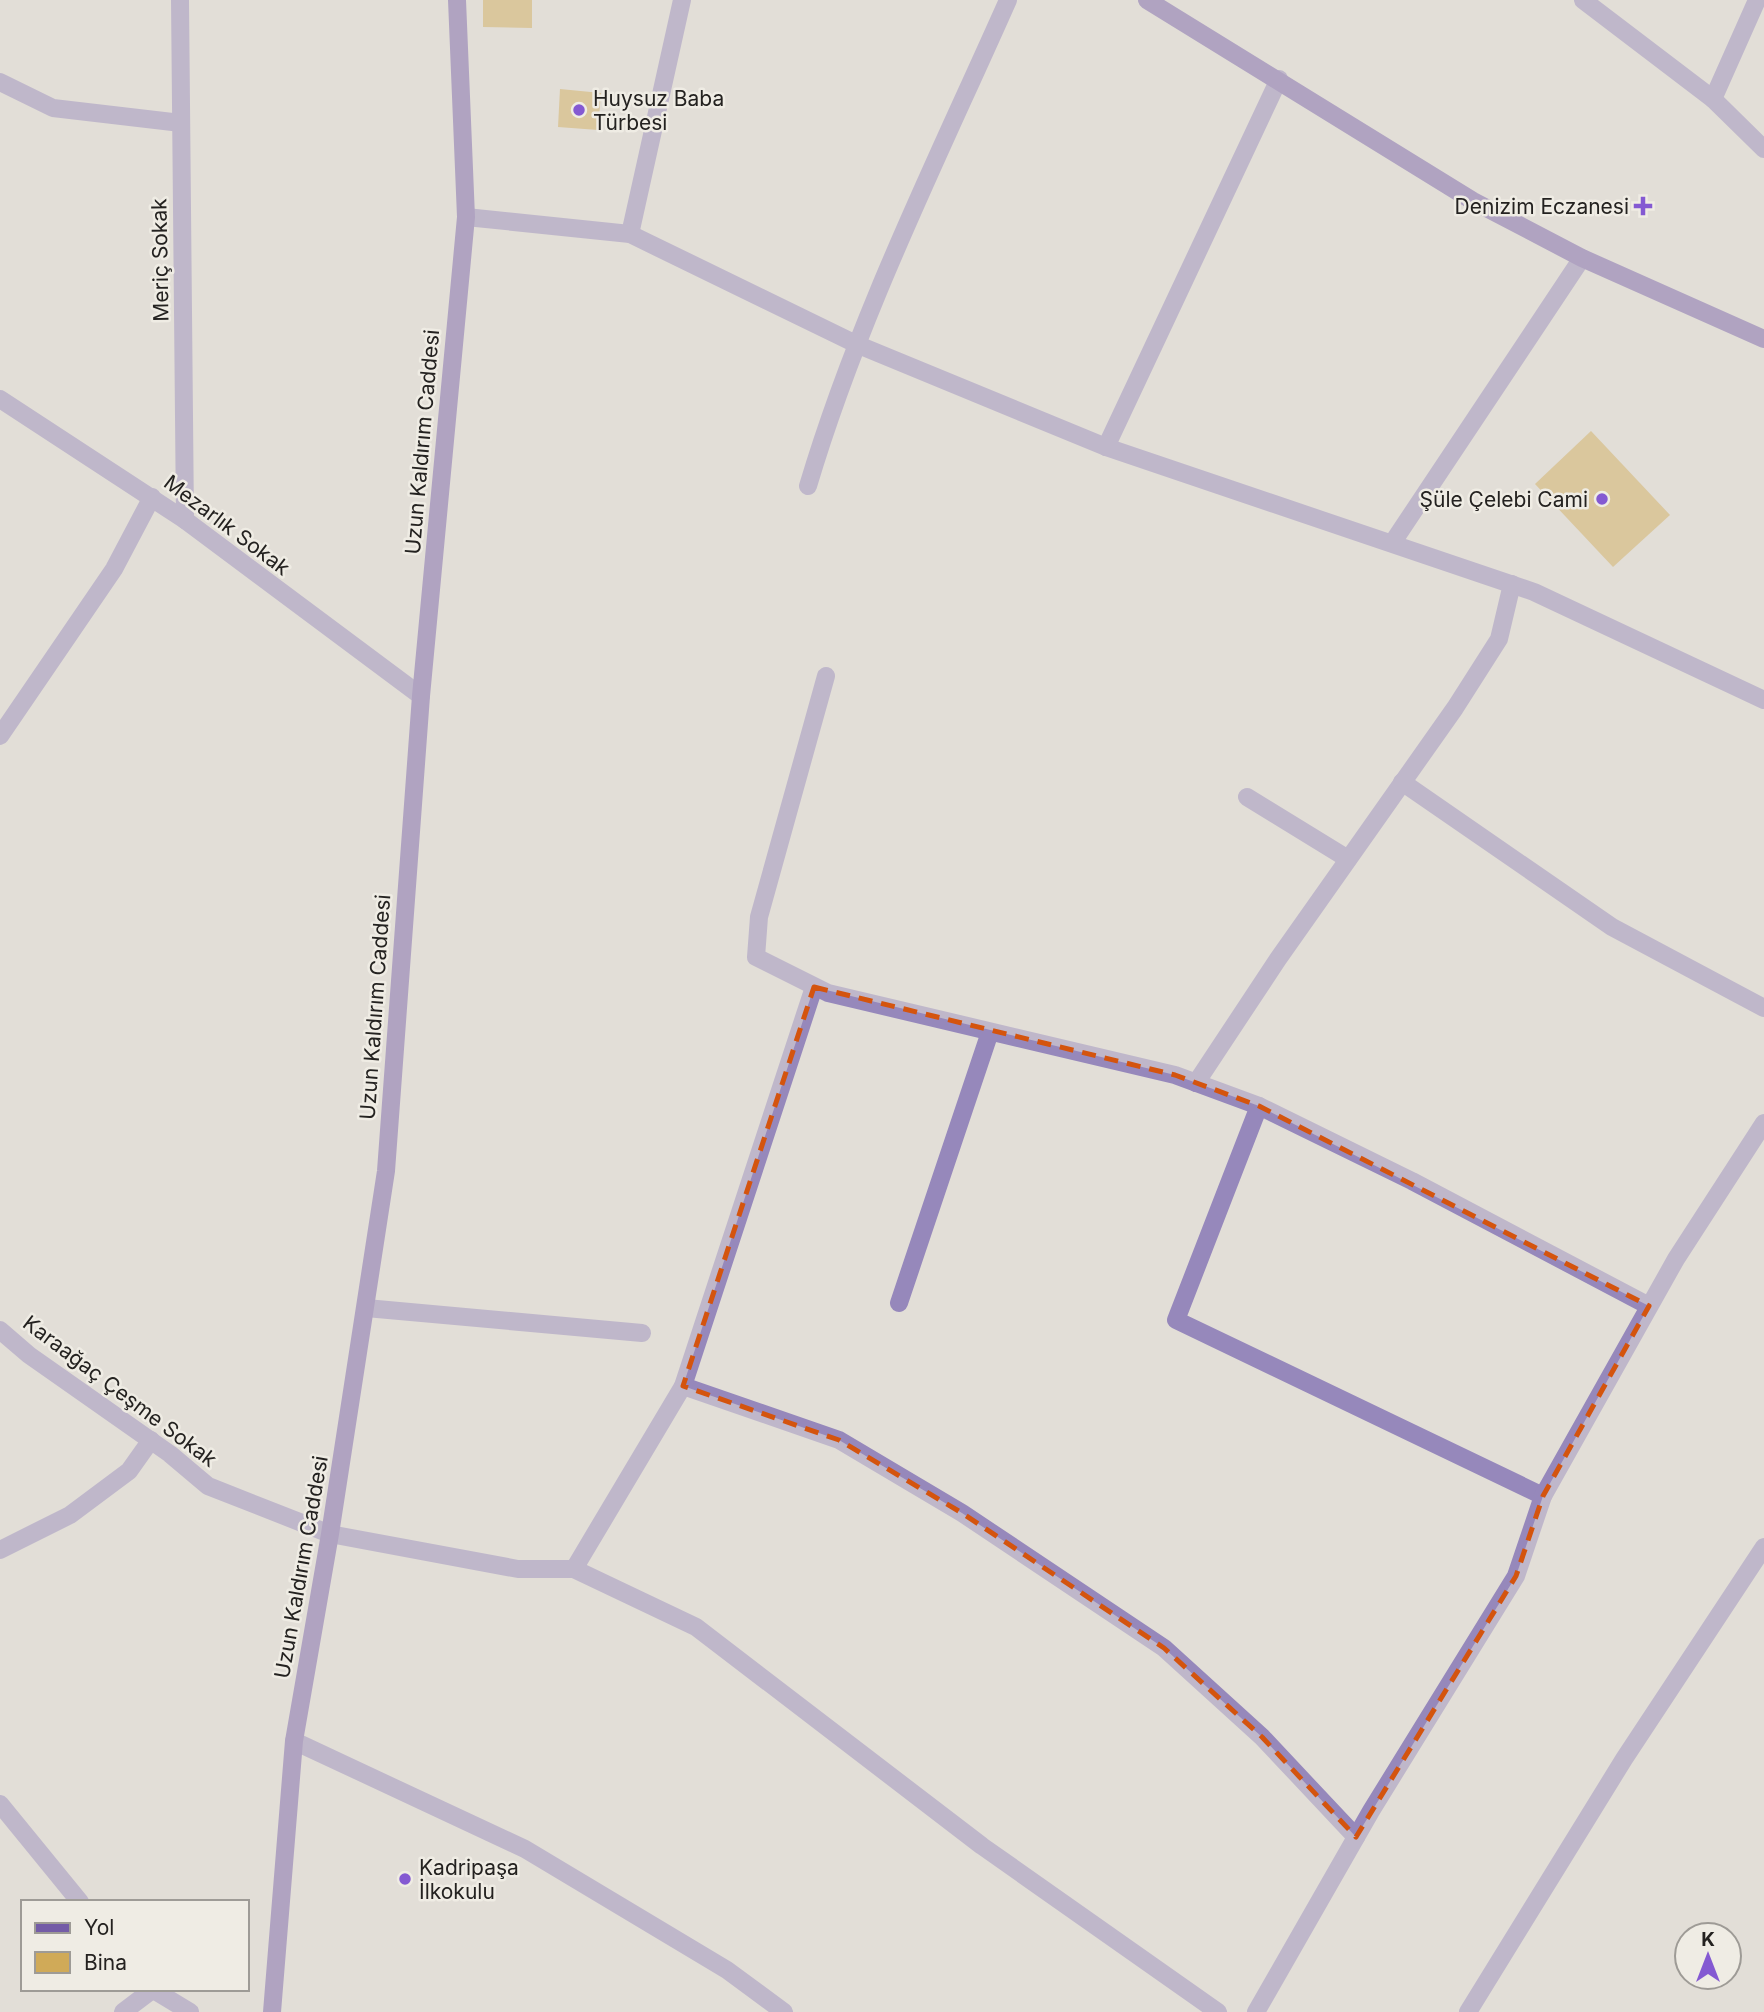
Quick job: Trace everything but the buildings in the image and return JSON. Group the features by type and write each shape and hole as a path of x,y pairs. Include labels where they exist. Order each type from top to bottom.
{"main road":[{"name":"Uzun Kaldırım Caddesi","path":"272,2012 294,1741 330,1534 386,1171 421,696 466,217 457,0"},
{"path":"1147,0 1473,201 1582,258 1764,339"}],"street":[{"name":"Meriç Sokak","path":"180,0 185,520"},
{"path":"630,234 682,0"},
{"path":"808,486 856,344 1008,0"},
{"path":"1583,0 1713,99 1764,149"},
{"path":"1713,99 1757,0"},
{"path":"1106,447 1279,79"},
{"path":"0,82 53,108 181,123"},
{"path":"466,217 630,234 856,344 1106,447 1513,584 1764,700"},
{"path":"1393,542 1582,258"},
{"name":"Mezarlık Sokak","path":"0,399 185,520 421,696"},
{"path":"0,736 114,569 152,497"},
{"path":"1196,1083 1499,639 1513,584"},
{"path":"826,676 759,917 756,957 828,993 1175,1075 1259,1106 1412,1181 1649,1306"},
{"path":"1402,782 1612,927 1764,1008"},
{"path":"1247,797 1348,859"},
{"path":"814,987 683,1386 574,1569 696,1627 982,1846 1218,2012"},
{"path":"900,1303 990,1032"},
{"path":"1259,1106 1176,1320 1543,1496"},
{"path":"1256,2012 1356,1837 1516,1577 1543,1496 1676,1259 1764,1124"},
{"path":"366,1308 642,1334"},
{"name":"Karaağaç Çeşme Sokak","path":"0,1330 29,1355 151,1440 208,1486 330,1534 518,1569 574,1569"},
{"path":"683,1386 838,1440 962,1513 1164,1648 1262,1737 1356,1837"},
{"path":"0,1550 71,1515 129,1472 151,1440"},
{"path":"1468,2012 1624,1759 1764,1547"},
{"path":"294,1741 525,1849 727,1970 762,2006 784,2012"},
{"path":"0,1804 78,1900"},
{"path":"123,2012 151,1991"},
{"path":"154,1991 190,2012"}],"highlighted area":[{"path":"814,987 1175,1075 1259,1106 1649,1306 1543,1496 1516,1576 1356,1837 1262,1737 1164,1648 962,1513 839,1440 683,1386"}],"place":[{"name":"Huysuz Baba Türbesi","path":"579,110"},
{"name":"Denizim Eczanesi","path":"1643,206"},
{"name":"Şüle Çelebi Cami","path":"1602,499"},
{"name":"Kadripaşa İlkokulu","path":"405,1879"}]}
